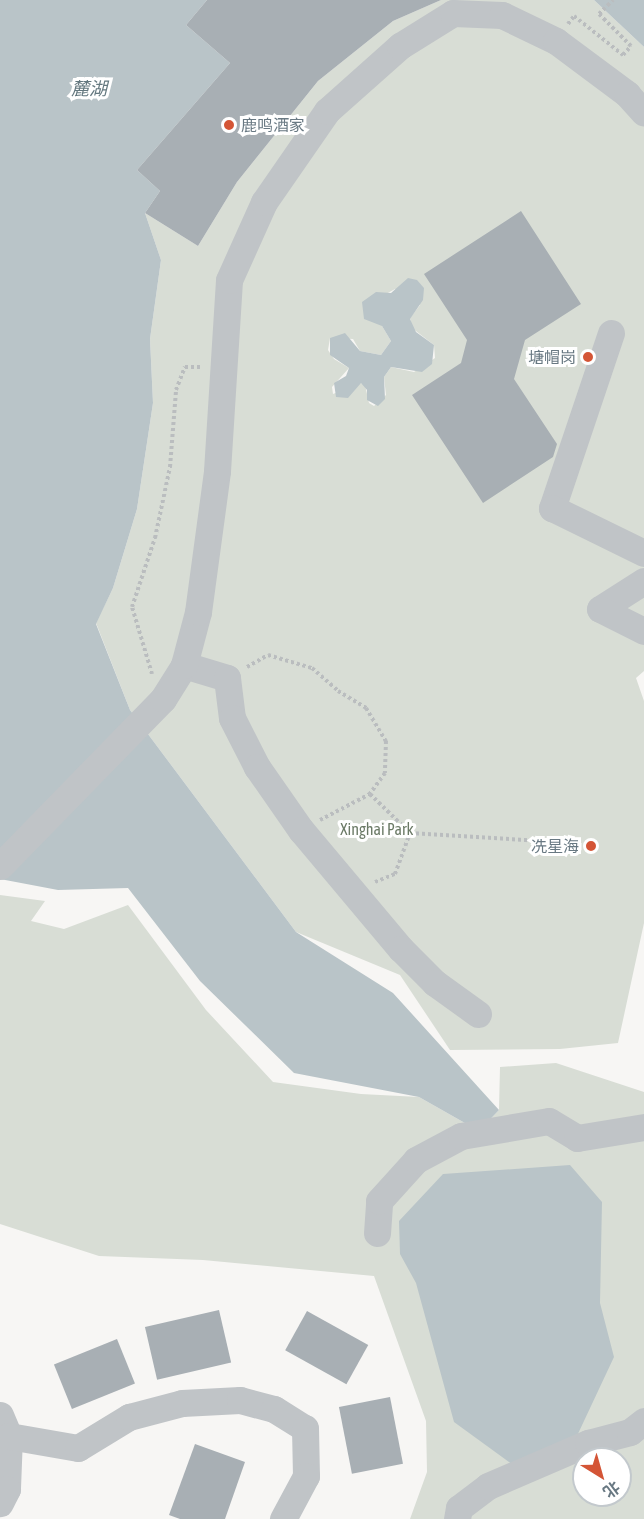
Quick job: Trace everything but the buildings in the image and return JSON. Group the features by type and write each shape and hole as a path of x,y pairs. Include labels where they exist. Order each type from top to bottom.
{"street":[{"path":"0,866 163,699 184,665 198,612 217,471 221,367 229,280 264,202 327,111 400,46 453,13 502,15 556,40 627,94 644,113"},
{"path":"611,333 552,508 644,553"},
{"path":"644,581 600,609 644,631"},
{"path":"184,665 227,678 232,718 257,767 301,830 355,891 401,949 435,983 478,1014"},
{"path":"377,1233 379,1201 416,1160 461,1136 549,1121 577,1138 644,1127"},
{"path":"0,1503 7,1490 4,1425 78,1448 129,1417 182,1403 240,1400 274,1408 304,1428 306,1476 283,1519"},
{"path":"457,1519 459,1508 488,1486 588,1443 630,1432 644,1421"}],"path":[{"path":"556,40 574,16 622,54 631,46 598,14 613,0"},
{"path":"163,699 149,667 132,607 155,538 170,467 176,390 184,367 221,367"},
{"path":"227,678 268,655 312,668 338,691 366,708 386,741 385,773 370,794 301,830"},
{"path":"370,794 410,833 575,843"},
{"path":"355,891 395,874 410,833"}],"green space":[{"name":"Xinghai Park","path":"441,0 594,0 644,47 644,671 636,678 644,701 644,923 618,1043 560,1049 450,1050 400,975 296,932 130,710 96,623 113,588 137,509 153,403 150,339 161,260 145,213 198,246 237,182 318,81 393,21","holes":["395,289 420,305 410,318 412,328 434,345 435,358 414,372 391,367 384,377 386,395 374,406 369,403 365,385 361,383 333,394 332,387 349,368 334,359 328,350 330,338 353,339 360,351 381,355 391,341 382,326 386,294"]},
{"path":"0,895 45,901 31,921 64,929 128,905 206,1010 273,1082 361,1094 419,1097 479,1131 499,1110 500,1067 556,1063 644,1092 644,1519 410,1519 427,1472 426,1421 374,1276 203,1260 99,1256 0,1224"}],"water":[{"name":"麓湖","path":"0,0 207,0 186,25 230,63 137,170 160,191 145,213 161,260 150,339 153,403 137,509 113,588 96,624 130,710 296,932 393,993 499,1110 479,1131 419,1097 294,1073 200,981 128,888 58,890 0,879"},
{"path":"594,0 644,0 644,47"},
{"path":"408,278 417,280 424,288 423,300 410,319 416,332 434,345 432,364 422,372 391,367 384,377 385,399 378,406 367,400 367,390 361,383 348,398 336,397 334,383 346,376 349,368 330,355 330,338 345,333 360,351 381,355 391,341 382,326 364,319 362,302 376,292 391,293"},
{"path":"570,1165 602,1202 600,1303 614,1357 576,1438 513,1465 454,1422 416,1283 400,1254 399,1221 443,1174"}],"place":[{"name":"鹿鸣酒家","path":"229,125"},
{"name":"塘帽岗","path":"588,357"},
{"name":"冼星海","path":"591,846"}]}
